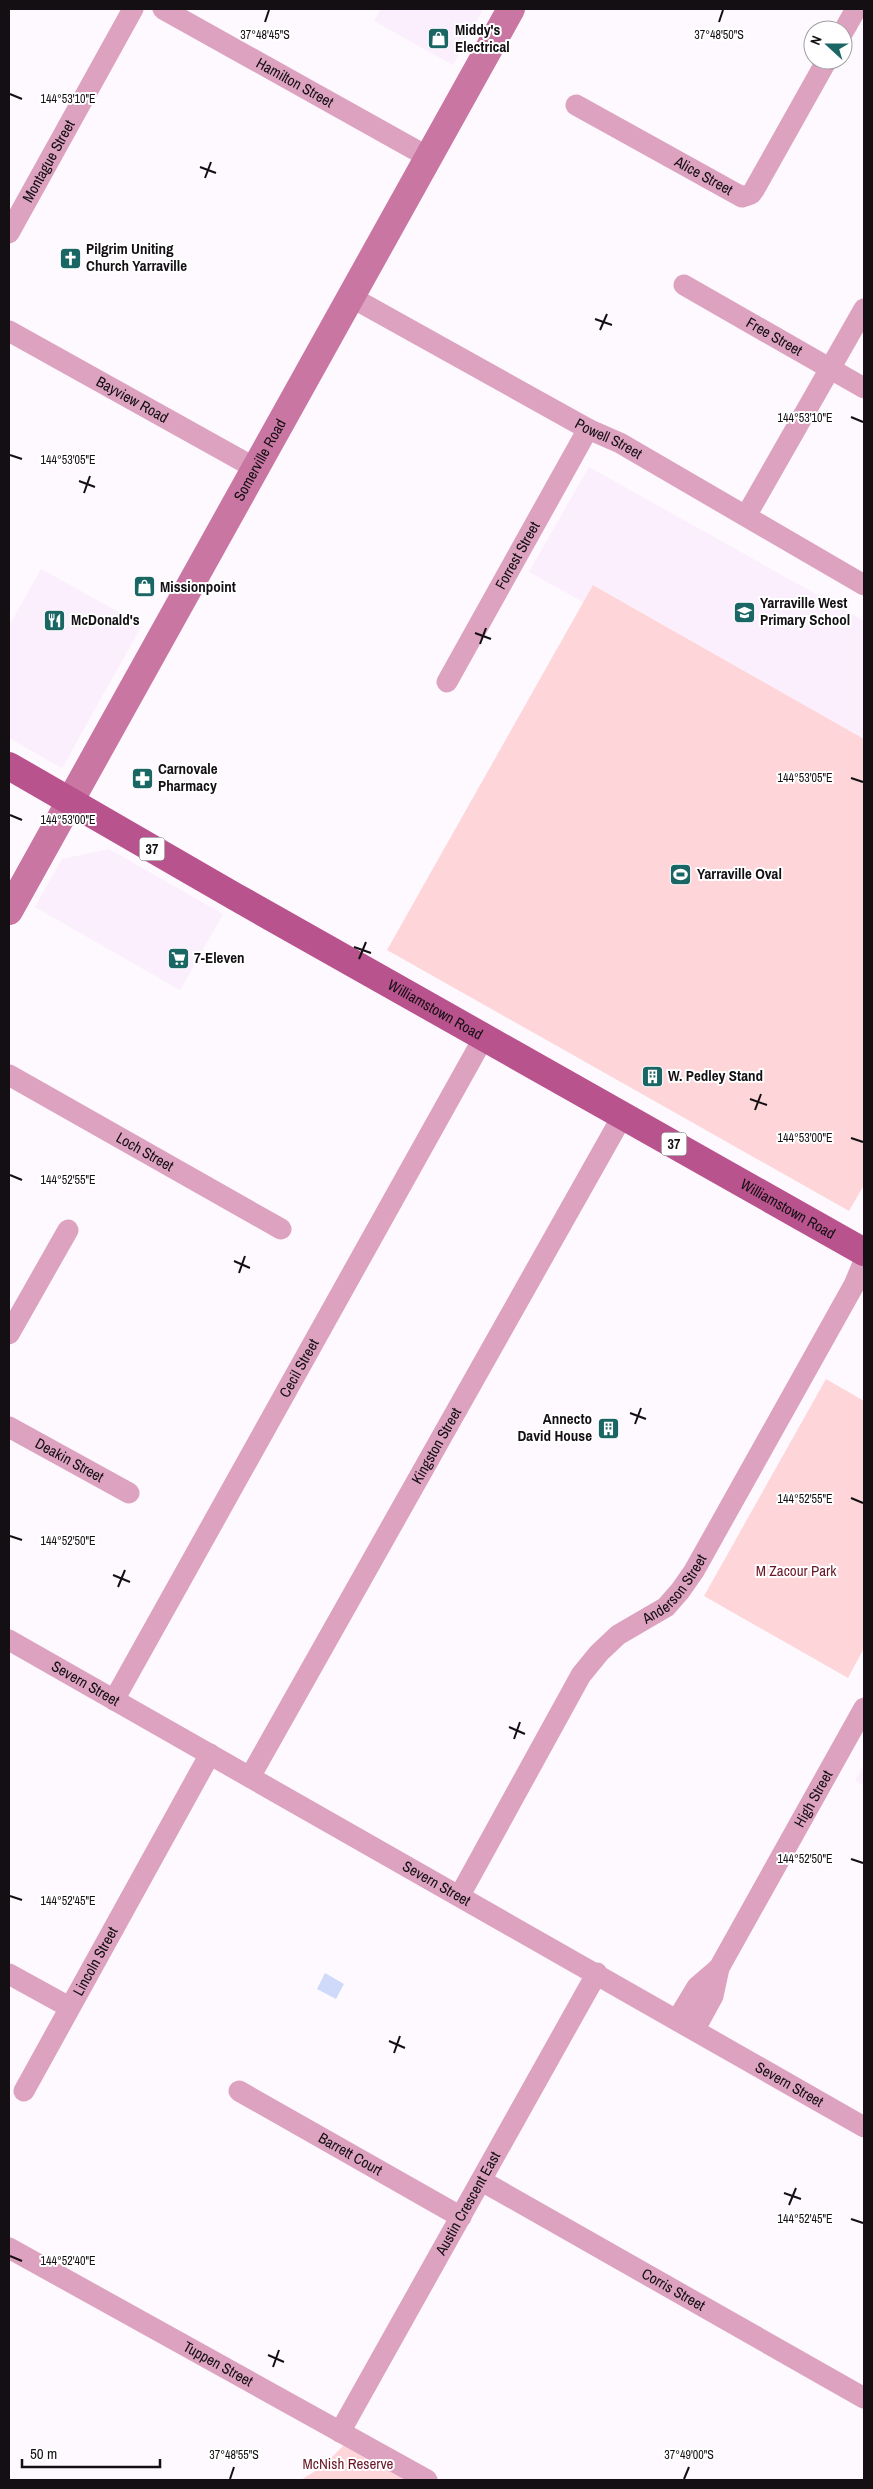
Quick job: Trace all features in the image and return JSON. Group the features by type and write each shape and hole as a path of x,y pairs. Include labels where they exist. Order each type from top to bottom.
{"main road":[{"name":"Somerville Road","path":"9,911 511,9"},
{"name":"Williamstown Road","path":"9,766 864,1252"}],"street":[{"name":"Montague Street","path":"9,233 133,9"},
{"name":"Hamilton Street","path":"163,9 428,157"},
{"path":"850,20 856,9"},
{"name":"Alice Street","path":"576,105 742,197 751,194 754,190 821,70"},
{"name":"Free Street","path":"684,285 864,388"},
{"name":"Powell Street","path":"351,297 588,429 620,443 864,585"},
{"path":"746,516 864,309"},
{"name":"Bayview Road","path":"9,332 255,468"},
{"name":"Forrest Street","path":"447,682 588,429"},
{"name":"Cecil Street","path":"114,1700 484,1037"},
{"name":"Loch Street","path":"9,1075 281,1229"},
{"name":"Kingston Street","path":"250,1777 623,1115"},
{"path":"9,1334 68,1230"},
{"name":"Anderson Street","path":"460,1895 582,1675 599,1653 618,1635 666,1606 680,1592 694,1571 854,1285 864,1261"},
{"name":"Deakin Street","path":"9,1427 129,1493"},
{"name":"Severn Street","path":"9,1640 597,1973 864,2127"},
{"name":"High Street","path":"686,2024 697,1988 720,1968 864,1708"},
{"name":"Lincoln Street","path":"24,2091 210,1754"},
{"name":"Austin Crescent East","path":"340,2432 597,1973"},
{"path":"9,1974 69,2008"},
{"name":"Barrett Court","path":"240,2091 460,2218"},
{"name":"Corris Street","path":"482,2181 864,2398"},
{"name":"Tuppen Street","path":"9,2248 427,2480"}],"shaded area":[{"name":"Middy's Electrical","path":"381,9 483,9 453,65 374,21"},
{"name":"Yarraville West Primary School","path":"589,467 864,621 864,739 594,585 583,602 529,572"},
{"path":"41,569 142,625 62,768 9,738 9,626"},
{"name":"7-Eleven","path":"109,849 223,914 180,990 35,907 62,859"},
{"path":"864,1764 864,1786 855,1781"}],"green space":[{"name":"Yarraville Oval","path":"593,585 864,739 864,1185 849,1211 387,950"},
{"name":"M Zacour Park","path":"826,1379 864,1401 864,1648 848,1678 704,1596"},
{"name":"McNish Reserve","path":"346,2443 411,2480 301,2480 323,2466"}],"water":[{"path":"325,1973 344,1984 336,1999 317,1989"}],"place":[{"name":"Middy's Electrical","path":"439,39"},
{"name":"Pilgrim Uniting Church Yarraville","path":"70,258"},
{"name":"Missionpoint","path":"144,587"},
{"name":"Yarraville West Primary School","path":"744,612"},
{"name":"McDonald's","path":"55,620"},
{"name":"Carnovale Pharmacy","path":"142,778"},
{"name":"Yarraville Oval","path":"681,874"},
{"name":"7-Eleven","path":"178,958"},
{"name":"W. Pedley Stand","path":"652,1076"},
{"name":"Annecto David House","path":"608,1428"}]}
